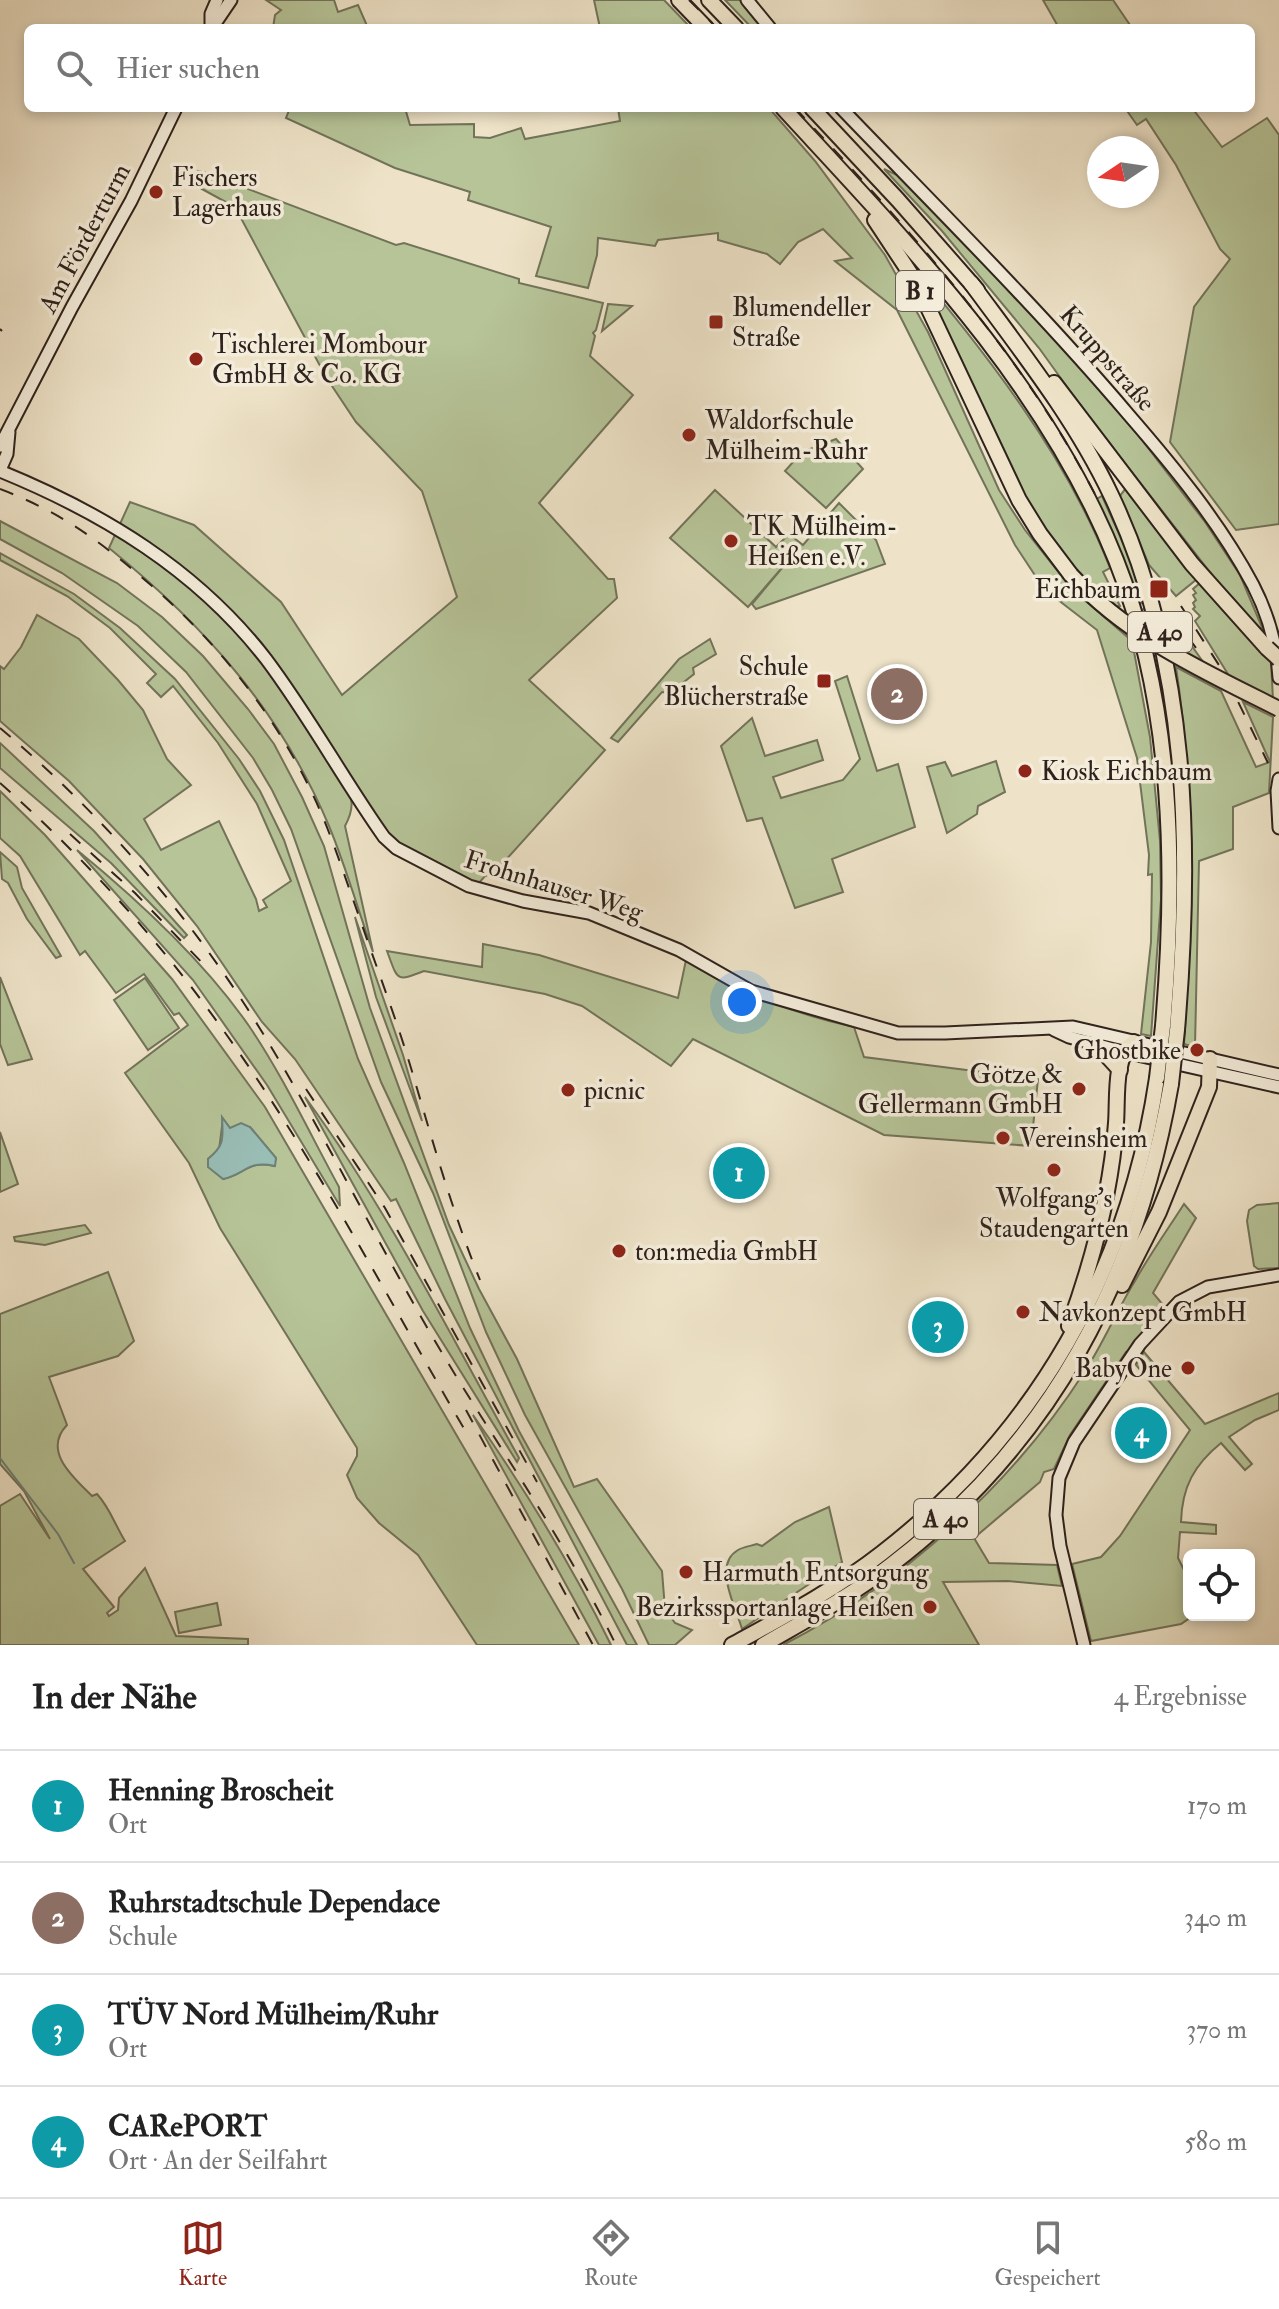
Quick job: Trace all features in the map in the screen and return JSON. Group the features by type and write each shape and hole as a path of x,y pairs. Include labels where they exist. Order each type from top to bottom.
{"highway":[{"path":"679,0 702,24"},
{"path":"709,0 732,24"},
{"name":"A 40","path":"787,112 972,322 1018,383 1070,466 1116,561 1148,670 1164,780 1170,867 1170,1028"},
{"name":"A 40","path":"732,1645 757,1640 853,1592 922,1540 988,1477 1035,1420 1060,1383 1090,1333 1130,1246 1162,1137 1164,1081 1183,927 1181,779 1174,701 1149,592 1110,494 1050,392 971,283 816,112"},
{"name":"B 1","path":"851,182 916,282 1019,500 1071,575 1109,612 1147,640 1279,709"},
{"path":"971,283 1018,336 1192,564 1279,659"},
{"path":"1097,1045 1120,1070"},
{"path":"1054,1365 1098,1236 1112,1162 1120,1070 1129,1047"},
{"path":"1060,1383 1078,1363 1159,1212 1209,1087 1210,1066"},
{"name":"A 40","path":"757,1640 847,1579 918,1524 995,1446 1054,1365 1092,1298 1116,1244 1164,1081"}],"street":[{"path":"212,24 211,14 217,0"},
{"path":"214,24 224,0"},
{"path":"215,24 231,0"},
{"path":"747,0 767,24"},
{"name":"Am Förderturm","path":"0,471 9,431 72,307 131,201 174,112"},
{"name":"Kruppstraße","path":"845,112 1052,326 1149,438 1197,500 1227,540 1258,596 1272,632 1279,678"},
{"path":"4,450 19,479"},
{"name":"Frohnhauser Weg","path":"0,471 131,536 158,554 210,598 253,643 278,675 384,837 408,854 482,891 589,913 679,950 751,991 884,1030 945,1033 1073,1027 1129,1047 1210,1066 1279,1087"},
{"path":"1279,779 1279,828"},
{"name":"Frohnhauser Weg","path":"1054,1029 1097,1045 1129,1047"},
{"name":"Frohnhauser Weg","path":"1210,1066 1279,1075"},
{"path":"1084,1645 1060,1546 1056,1515 1059,1478 1074,1442 1140,1344 1179,1302 1208,1287 1279,1275"}],"green space":[{"path":"266,0 334,0 338,12 358,5 366,24 274,24 275,15 281,10"},
{"path":"594,0 664,0 687,24 599,24"},
{"path":"725,0 740,0 761,24 748,24"},
{"path":"1043,0 1113,0 1129,24 1057,24"},
{"path":"288,112 406,112 410,125 474,124 474,137 490,138 521,128 525,139 620,121 619,112 772,112 815,161 885,255 928,332 999,490 1025,530 1072,589 1132,641 1150,737 1160,841 1161,899 1151,1036 1141,1034 1151,942 1152,874 1148,875 1149,855 1137,758 1097,630 1044,589 1015,545 897,310 835,261 852,258 823,229 798,242 780,264 767,254 718,240 718,233 658,240 655,246 598,238 588,288 536,276 551,227 468,200 470,192 395,168 286,118"},
{"path":"1128,112 1195,112 1222,147 1267,118 1279,135 1279,524 1236,530 1170,442 1194,307 1230,259 1220,249 1176,165 1146,119 1137,125"},
{"path":"884,169 897,175 960,238 1112,401 1205,522 1240,575 1264,632 1231,599 1039,348 942,231"},
{"path":"198,171 251,183 248,189 396,245 404,243 519,279 519,283 603,303 593,333 590,356 633,395 539,503 608,579 614,579 617,598 529,680 605,750 494,873 485,876 478,884 401,845 384,833 330,763 346,786 351,800 350,816 345,826 373,952 329,826 309,784 263,708 208,640 109,548 130,502 194,525 281,602 342,695 457,597 422,491 356,422 326,377 235,207 191,183"},
{"path":"902,252 991,364 1045,441 1091,524 1110,568 1103,572 1120,606 1114,607 1073,568 1032,514 1000,454 961,359"},
{"path":"608,304 632,306 602,331"},
{"path":"836,439 863,469 826,508 785,471 802,452"},
{"path":"1126,488 1197,579 1176,596 1149,565 1120,496"},
{"path":"715,490 776,547 789,534 803,545 839,503 876,540 885,564 756,609 752,604 793,555 748,607 670,538"},
{"path":"1102,496 1145,602 1136,605 1095,500"},
{"path":"0,521 117,583 162,617 203,656 274,744 324,846 370,1008 449,1225 517,1359 574,1487 597,1479 662,1571 665,1609 675,1623 692,1630 675,1645 649,1645 622,1589 525,1415 486,1332 433,1193 381,1082 291,829 253,758 186,672 138,626 62,573 0,539"},
{"path":"0,553 74,594 120,628 175,679 239,759 260,791 284,840 358,1059 404,1163 470,1328 519,1431 637,1645 627,1645 445,1299 396,1199 391,1201 295,1059 262,1022 197,926 143,859 69,781 0,721 0,666 4,669 21,647 37,615 79,639 143,710 167,759 191,785 144,819 161,850 219,821 259,911 267,907 263,900 291,881 257,804 218,743 173,686 161,697 147,683 156,674 110,628 67,596 0,560"},
{"path":"1200,583 1271,660 1273,700 1231,679 1195,621 1200,616 1193,609 1196,600 1193,595 1196,593 1193,589"},
{"path":"1147,608 1166,693 1173,757 1176,837 1138,611"},
{"path":"1165,620 1177,635 1182,632 1206,666 1171,647"},
{"path":"710,639 716,654 693,668 694,674 670,693 662,692 618,742 611,738 679,659"},
{"path":"1176,667 1221,691 1256,767 1270,762 1243,702 1273,717 1269,793 1233,807 1233,849 1199,861 1195,1047 1184,1044 1189,950 1189,808"},
{"path":"847,676 877,771 898,764 915,827 832,859 843,892 795,908 762,818 747,821 721,746 752,718 765,756 817,740 823,760 773,777 781,798 843,780 860,759 835,681"},
{"path":"0,743 94,831 187,935 184,938 111,863 0,768"},
{"path":"996,761 1005,792 978,806 977,814 947,833 927,767 945,762 952,776"},
{"path":"0,791 45,835 172,979 265,1107 579,1645 477,1645 418,1555 379,1523 357,1498 347,1475 357,1456 357,1448 220,1228 189,1163 125,1073 188,1025 179,1013 174,1015 144,974 116,993 85,951 80,955 20,856 0,838","holes":["223,1119 230,1128 250,1127 276,1158 274,1166 252,1166 223,1179 208,1166 208,1159 219,1150"]},
{"path":"77,850 169,932 212,978 249,1026 296,1105 339,1187 340,1206 267,1085 193,980"},
{"path":"0,852 17,867 22,888 61,956 56,958 27,919 8,883 2,879"},
{"path":"355,917 403,1055 422,1121 376,997"},
{"path":"483,944 539,955 678,998 686,960 767,1000 854,1027 864,1057 1038,1079 1031,1146 884,1135 693,1039 671,1066 582,1006 545,994 424,971 408,977 399,976 387,951 482,967"},
{"path":"0,977 32,1059 8,1065 0,1044"},
{"path":"145,978 179,1028 148,1050 114,1000"},
{"path":"305,1097 391,1229 519,1458 517,1462 423,1311"},
{"path":"0,1132 18,1184 0,1192"},
{"path":"1279,1203 1279,1268 1258,1269 1254,1266 1247,1221 1249,1210 1257,1205"},
{"path":"1184,1204 1196,1218 1153,1293 1164,1306 1133,1349 1126,1352 1070,1435 1054,1469 1044,1472 1040,1482 974,1538 989,1563 1057,1565 1062,1586 1008,1581 943,1582 979,1645 783,1645 871,1592 912,1561 952,1528 1024,1453 1085,1371 1122,1303"},
{"path":"85,1225 91,1233 45,1245 15,1241 14,1237"},
{"path":"108,1272 134,1341 118,1356 49,1377 67,1425 58,1444 63,1463 92,1496 97,1494 102,1499 125,1541 83,1569 114,1607 107,1613 109,1616 118,1610 119,1598 145,1568 176,1636 248,1639 248,1645 0,1645 0,1506 20,1494 50,1539 24,1491 0,1464 0,1314"},
{"path":"1144,1352 1205,1424 1279,1393 1279,1410 1255,1420 1229,1437 1252,1464 1245,1470 1221,1443 1197,1468 1187,1487 1181,1522 1216,1525 1216,1534 1180,1532 1178,1558 1183,1568 1185,1621 1091,1641 1072,1564 1101,1557 1120,1536 1190,1430 1136,1365"},
{"path":"473,1415 546,1527 611,1645 599,1645"},
{"path":"829,1507 842,1562 742,1629 726,1576 730,1557 742,1548 757,1544 762,1546 795,1522"},
{"path":"217,1603 221,1625 179,1633 175,1612"}],"water":[{"path":"222,1117 230,1128 241,1123 250,1127 276,1158 275,1166 252,1166 223,1179 208,1167 208,1159 222,1141"}],"waterway":[{"path":"0,1458 58,1534 74,1563"}],"railway":[{"path":"689,0 713,24"},
{"path":"799,112 920,245 998,341 1067,444 1097,498"},
{"path":"0,489 43,508 80,530 177,608 243,682 298,765 338,857 399,1031 451,1201 480,1280"},
{"path":"1181,606 1224,673 1268,763"},
{"path":"1171,614 1202,656"},
{"path":"0,728 70,791 134,859 221,969 294,1087 428,1329 549,1524 616,1645"},
{"path":"0,783 62,840 120,902 175,966 226,1034 321,1180 466,1432"},
{"path":"70,834 135,893 210,971"},
{"path":"306,1089 385,1208 537,1482"},
{"path":"466,1410 593,1645"}],"place":[{"name":"Fischers Lagerhaus","path":"156,192"},
{"name":"Blumendeller Straße","path":"716,322"},
{"name":"Tischlerei Mombour GmbH & Co. KG","path":"196,359"},
{"name":"Waldorfschule Mülheim-Ruhr","path":"689,435"},
{"name":"TK Mülheim- Heißen e.V.","path":"731,541"},
{"name":"Eichbaum","path":"1159,589"},
{"name":"Schule Blücherstraße","path":"824,681"},
{"name":"Ruhrstadtschule Dependace","path":"897,694"},
{"name":"Kiosk Eichbaum","path":"1025,771"},
{"name":"Ghostbike","path":"1197,1050"},
{"name":"Götze & Gellermann GmbH","path":"1079,1089"},
{"name":"picnic","path":"568,1090"},
{"name":"Vereinsheim","path":"1003,1138"},
{"name":"Wolfgang's Staudengarten","path":"1054,1170"},
{"name":"Henning Broscheit","path":"739,1173"},
{"name":"ton:media GmbH","path":"619,1251"},
{"name":"Navkonzept GmbH","path":"1023,1312"},
{"name":"TÜV Nord Mülheim/Ruhr","path":"938,1327"},
{"name":"BabyOne","path":"1188,1368"},
{"name":"CARePORT","path":"1141,1433"},
{"name":"Harmuth Entsorgung","path":"686,1572"},
{"name":"Bezirkssportanlage Heißen","path":"930,1607"}]}
